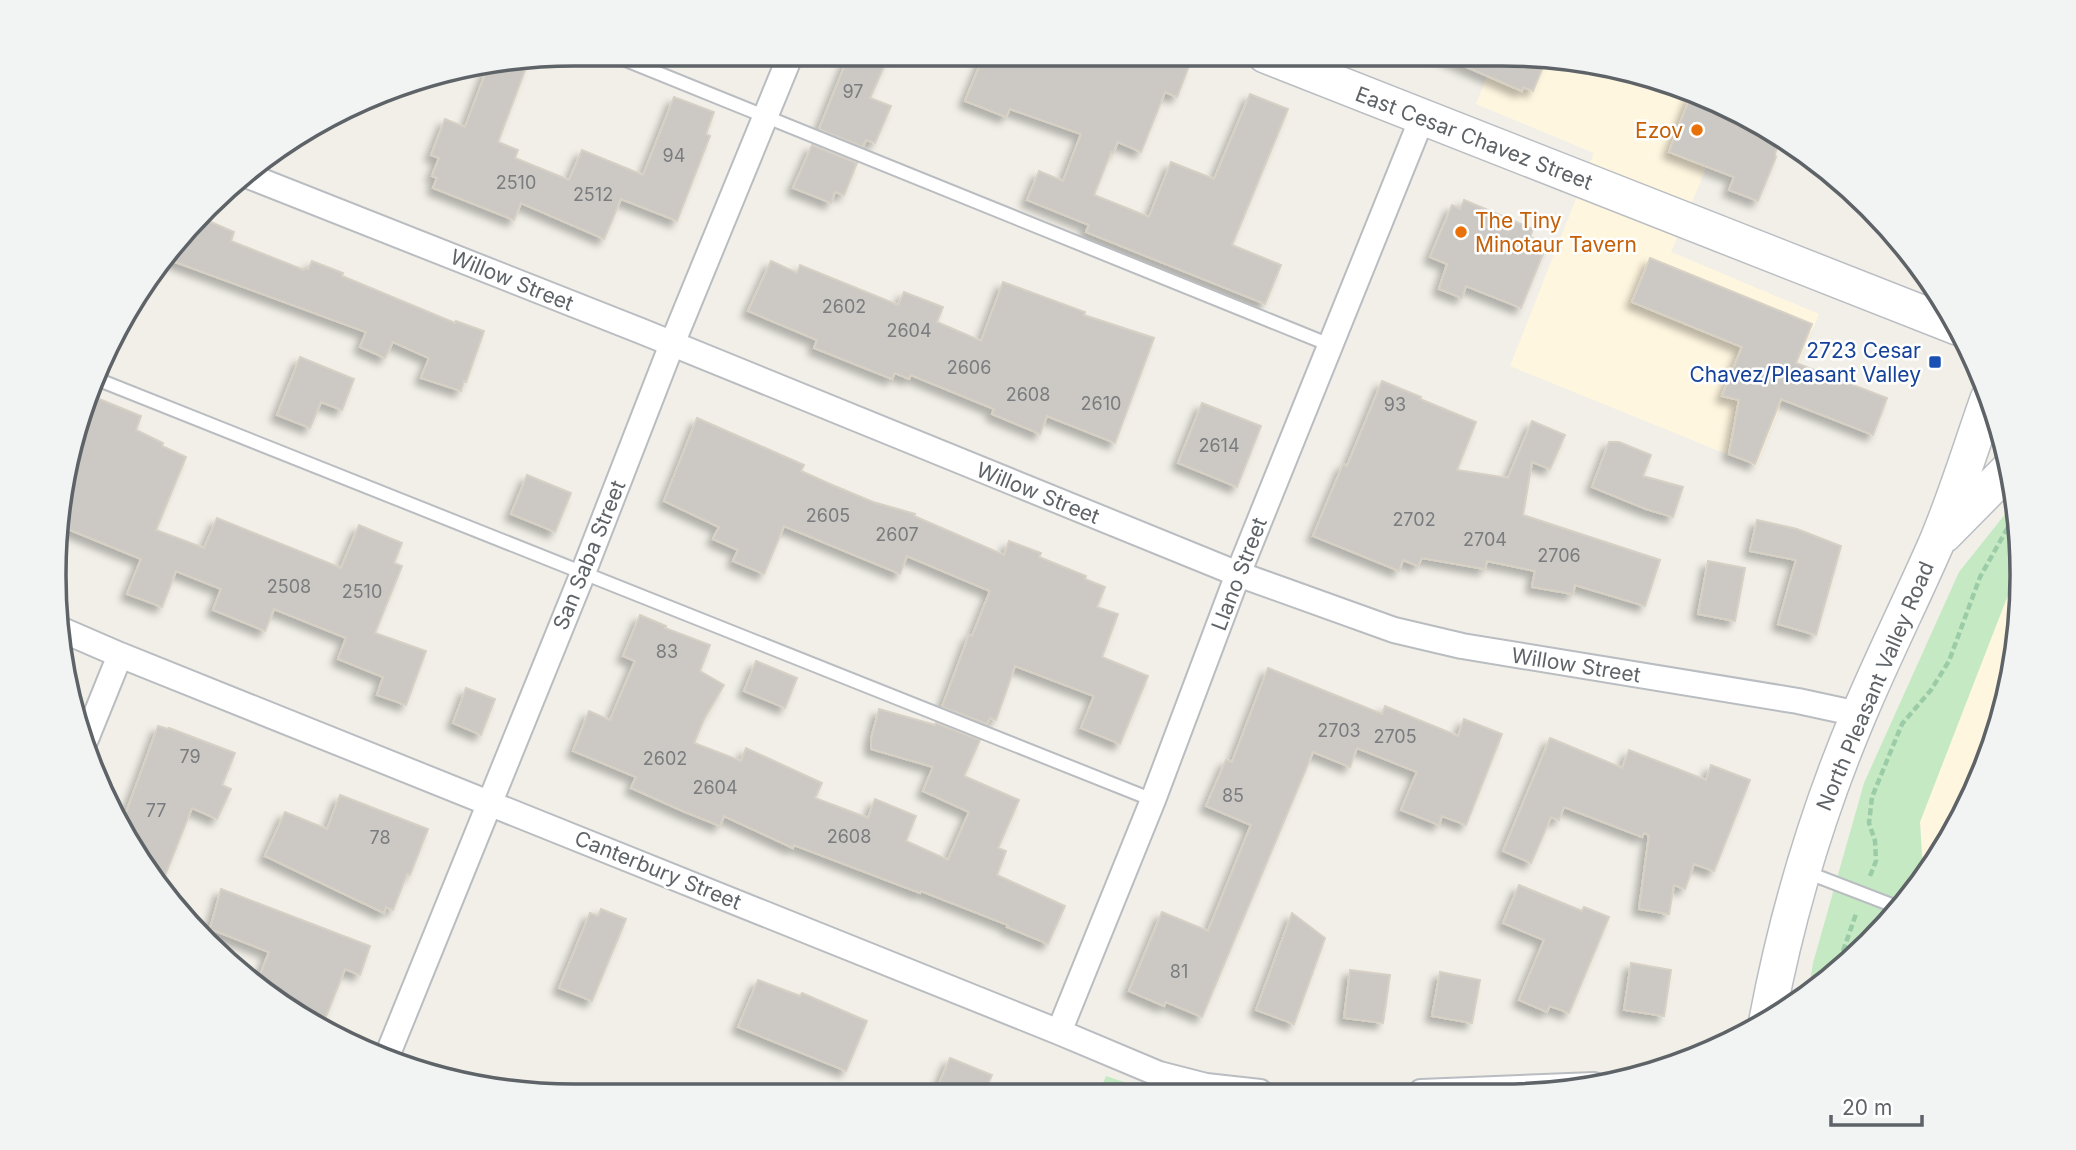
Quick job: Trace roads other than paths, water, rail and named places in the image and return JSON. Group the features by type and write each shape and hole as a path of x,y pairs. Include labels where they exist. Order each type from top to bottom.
{"main road":[{"name":"East Cesar Chavez Street","path":"1292,66 1941,321"},
{"name":"North Pleasant Valley Road","path":"1769,1007 1777,965 1802,870 1825,802 1858,714 1936,542 1983,412"},
{"path":"1936,542 2000,478"}],"street":[{"name":"San Saba Street","path":"390,1049 786,66"},
{"name":"Llano Street","path":"1059,1032 1153,800 1238,574 1422,118"},
{"name":"Willow Street","path":"256,179 672,344 1238,574 1394,630 1462,646 1798,701 1858,714"},
{"name":"Canterbury Street","path":"70,633 1159,1074 1198,1084"},
{"path":"90,729 120,655"}],"lane":[{"path":"641,66 1330,345"},
{"path":"104,382 1153,800"},
{"path":"1802,870 1888,904"}],"place":[{"name":"Ezov","path":"1697,130"},
{"name":"The Tiny Minotaur Tavern","path":"1461,232"},
{"name":"2723 Cesar Chavez/Pleasant Valley","path":"1935,362"}]}
